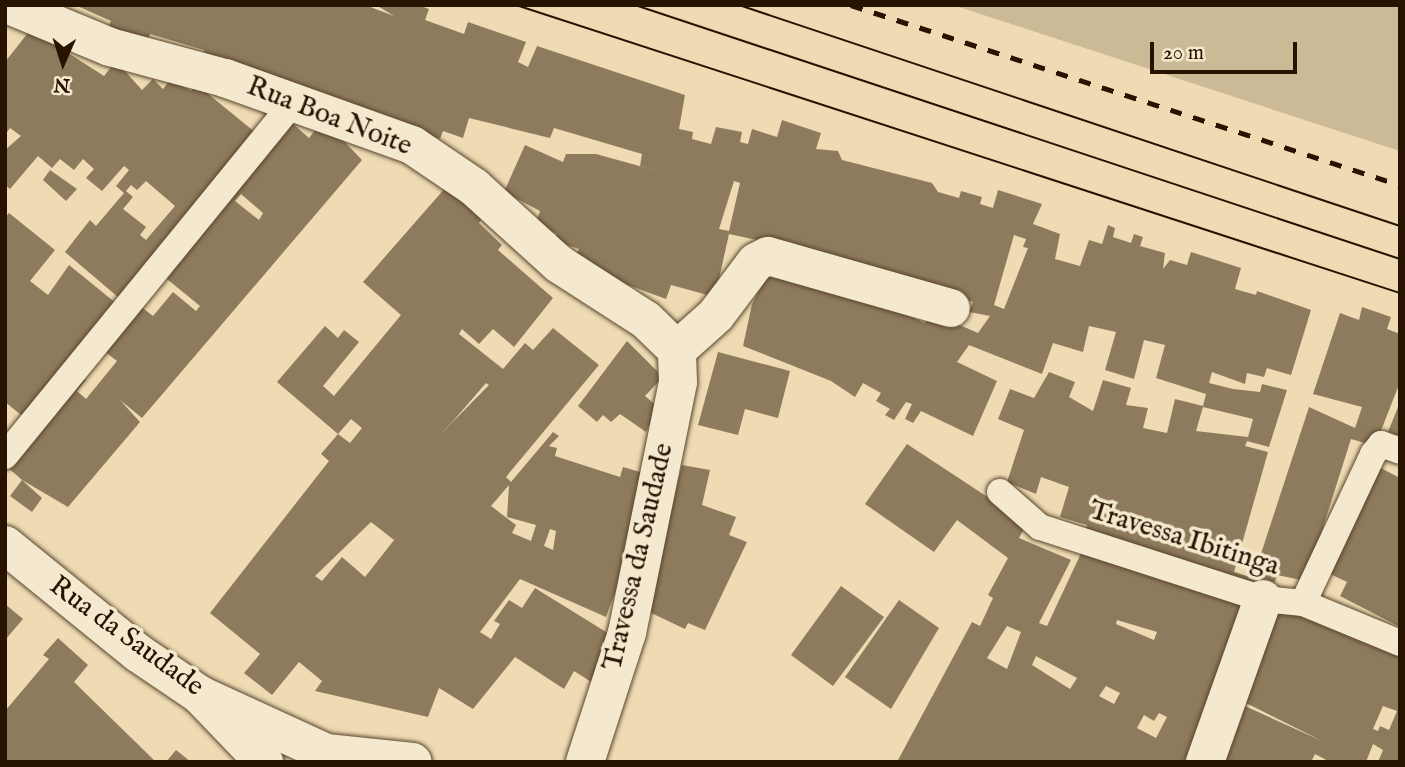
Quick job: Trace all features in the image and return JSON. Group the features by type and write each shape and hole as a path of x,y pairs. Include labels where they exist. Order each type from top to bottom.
{"street":[{"name":"Rua Boa Noite","path":"9,5 110,47 225,78 411,145 474,187 559,264 646,320 677,350"},
{"path":"677,350 716,315 756,262 768,256 951,308"},
{"name":"Travessa da Saudade","path":"585,762 627,634 678,382 677,350"},
{"name":"Rua da Saudade","path":"5,545 138,653 200,695 326,753 413,762"},
{"path":"1205,762 1263,599"},
{"path":"200,695 264,762"}],"lane":[{"path":"5,456 293,103"},
{"path":"1303,603 1373,454 1381,444 1400,451"},
{"name":"Travessa Ibitinga","path":"1000,492 1040,527 1263,599 1303,603 1400,643"}],"shaded area":[{"path":"953,5 1400,5 1400,151 1369,141"}],"building":[{"path":"75,5 365,5 394,16 376,5 418,5 429,9 425,20 464,34 468,22 526,42 518,62 528,67 537,46 685,95 679,129 693,132 692,139 711,144 716,127 742,132 740,142 748,144 752,129 777,137 782,120 821,133 816,149 838,151 842,160 932,183 938,192 959,198 961,191 982,197 980,204 993,208 998,190 1042,204 1033,224 1060,234 1055,259 1080,266 1089,240 1102,244 1108,225 1115,228 1113,237 1131,243 1134,234 1143,237 1140,246 1165,253 1163,269 1170,260 1187,265 1191,252 1241,268 1235,289 1256,295 1257,291 1311,310 1291,375 1267,368 1264,377 1247,373 1245,384 1212,372 1209,383 1260,392 1262,384 1287,390 1269,447 1247,441 1245,446 1268,452 1234,572 1253,578 1309,407 1355,428 1362,407 1313,394 1340,313 1359,320 1362,307 1391,317 1387,329 1400,334 1400,382 1375,446 1351,439 1306,581 1277,575 1273,588 1085,533 1087,525 1060,517 1069,487 1041,477 1036,494 1007,482 1024,430 998,419 1010,389 1034,398 1049,372 1075,382 1069,397 1093,411 1103,380 1131,388 1126,405 1148,408 1143,428 1167,433 1175,399 1203,406 1206,394 1156,378 1165,345 1144,340 1134,379 1105,370 1116,332 1089,326 1083,352 1053,343 1042,374 969,345 957,362 997,381 973,436 921,411 913,423 905,419 912,404 906,402 894,420 885,415 890,409 876,401 881,393 863,383 855,397 831,381 743,346 752,304 776,258 925,323 932,313 978,333 990,316 969,312 973,302 787,241 785,246 729,234 715,297 671,285 666,299 593,272 575,257 579,249 555,241 557,234 536,223 540,211 504,192 525,145 563,162 566,154 596,154 661,172 640,166 642,154 554,128 550,138 469,118 463,138 443,131 440,139 205,55 204,50 150,34 145,47 106,32 111,21","holes":["734,181 740,183 729,231 719,229","1014,235 1026,239 1023,247 1028,248 1004,309 994,305","1203,407 1253,419 1248,437 1196,431"]},
{"path":"31,29 104,76 116,61 142,90 153,79 163,89 171,79 191,91 196,84 262,138 125,303 65,252 90,220 96,226 124,193 116,186 129,170 124,166 102,191 86,178 94,169 83,159 74,170 60,159 52,168 38,156 10,189 5,185 5,150 21,136 10,128 5,135 5,62","holes":["146,181 175,206 146,240 140,235 146,227 123,209 133,197 126,191 131,185 137,190"]},
{"path":"292,123 309,138 316,129 340,137 362,160 142,418 120,400 140,422 68,507 22,480 5,465 30,422 5,402 5,218 9,213 55,250 30,281 48,295 69,265 122,308 73,369 86,380 77,391 86,399 117,361 96,345 131,299 153,316 173,292 196,311 200,306 162,275","holes":["241,194 263,213 259,220 235,201"]},
{"path":"50,170 77,189 66,201 43,180"},
{"path":"446,187 483,217 479,223 502,245 498,250 553,298 514,347 493,329 479,344 462,329 459,334 503,369 525,343 533,350 553,328 599,365 506,477 511,482 553,432 559,436 549,446 557,448 555,456 620,477 623,467 647,474 631,549 606,617 520,579 480,632 491,639 500,624 494,621 509,600 522,608 535,588 619,640 593,683 574,671 564,689 515,657 473,709 439,688 428,717 315,691 322,681 299,662 272,695 244,673 260,654 210,613 329,461 321,454 338,434 277,382 325,326 338,338 344,330 359,342 323,386 334,396 401,315 363,282","holes":["486,383 489,385 437,438","351,419 362,428 350,443 338,434","509,485 507,517 536,525 531,541 512,533 516,525 491,506","424,502 365,577 342,557 322,581 315,576 371,522 394,540","550,529 556,531 553,550 544,546"]},
{"path":"627,341 663,377 645,396 658,407 646,432 620,414 611,422 603,415 597,422 578,406"},
{"path":"718,352 790,371 778,418 745,409 738,435 698,425"},
{"path":"1400,402 1400,436 1388,432"},
{"path":"907,444 1027,523 1019,538 1071,560 1039,623 1047,626 1083,549 1254,606 1205,762 897,762 972,622 980,626 993,598 988,595 1008,558 957,520 934,552 865,504","holes":["1117,620 1157,632 1154,640 1116,624","1007,626 1021,632 1007,669 987,658","1036,656 1077,678 1070,689 1032,665","1106,686 1120,693 1114,704 1099,696","1159,713 1167,717 1156,738 1137,728 1144,715 1154,721"]},
{"path":"682,465 710,470 702,505 736,517 729,535 747,542 705,630 688,623 685,629 647,611"},
{"path":"1375,465 1400,478 1400,627 1340,596 1347,582 1324,571"},
{"path":"22,480 42,498 32,512 10,496"},
{"path":"841,586 884,617 833,686 791,655"},
{"path":"899,600 939,628 891,709 845,677"},
{"path":"1269,601 1400,648 1400,762 1378,762 1383,750 1373,744 1366,762 1330,762 1315,754 1311,762 1212,762 1236,702 1322,741 1230,695","holes":["1383,706 1397,711 1389,730 1380,726 1378,731 1373,729"]},
{"path":"5,604 23,619 5,640"},
{"path":"58,638 88,665 74,682 156,762 5,762 5,711 49,659 43,655"},
{"path":"176,750 191,762 166,762"}],"tram line":[{"path":"516,5 1400,293"},
{"path":"635,5 1400,259"},
{"path":"739,5 1400,226"}],"railway":[{"path":"851,5 1400,185"}]}
